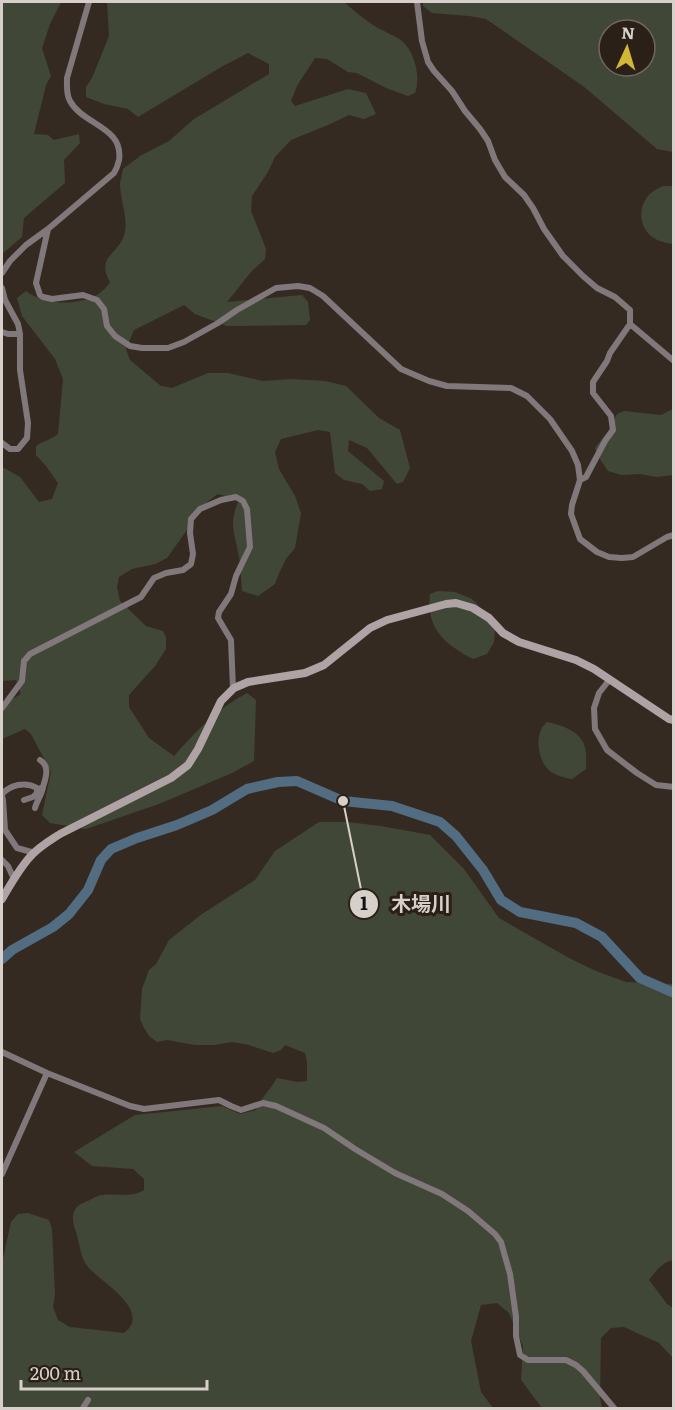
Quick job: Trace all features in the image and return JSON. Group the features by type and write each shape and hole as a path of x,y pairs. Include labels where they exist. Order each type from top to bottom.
{"street":[{"path":"2,273 26,245 114,173 118,165 120,152 117,141 76,110 69,99 67,87 70,67 89,2"},
{"path":"417,2 422,41 428,62 480,129 505,177 533,207 544,229 563,256 597,288 615,297 630,310 630,324 610,352 608,361 593,382 592,393 611,416 614,430 605,441 586,477 580,480"},
{"path":"48,229 36,284 40,295 52,299 83,296 97,300 104,309 107,326 115,336 130,346 168,348 184,342 276,288 298,286 310,288 323,296 401,369 447,386 511,388 527,396 550,419 572,451 578,465 580,480 571,514 580,539 597,552 609,557 633,557 674,535"},
{"path":"2,288 20,334 20,370 28,423 27,438 18,449 10,449 2,443"},
{"path":"630,324 674,361"},
{"path":"2,332 20,334"},
{"path":"2,708 22,681 24,662 30,654 141,597 154,578 183,570 191,564 193,554 191,519 200,509 221,500 236,498 243,501 247,509 250,548 236,576 231,594 219,612 218,618 231,640 233,689"},
{"path":"2,899 30,857 60,834 171,778 188,765 221,701 233,689 248,682 305,674 324,665 370,628 387,620 446,604 456,603 473,609 489,618 503,633 519,642 576,660 594,669 669,719 674,720"},
{"path":"610,679 599,693 594,708 595,729 608,750 637,773 656,785 674,787"},
{"path":"24,800 33,797 40,788 47,769 45,763 40,760"},
{"path":"34,853 17,848 5,830 2,795 3,791 22,784 40,788"},
{"path":"35,808 42,794 40,788"},
{"path":"2,860 8,866 14,879"},
{"path":"2,1052 46,1073 130,1106 144,1109 219,1100 241,1110 263,1103 276,1106 324,1128 395,1173 442,1194 468,1211 501,1242 510,1274 520,1356 528,1360 566,1360 576,1365 614,1408"},
{"path":"2,1174 46,1073"},
{"path":"83,1408 87,1400"}],"green space":[{"path":"2,2 61,2 42,48 51,76 46,85 34,134 48,135 54,140 79,134 80,143 64,160 65,183 24,218 22,237 2,254"},
{"path":"107,2 344,2 373,25 407,46 417,73 415,93 408,96 357,73 348,72 327,59 315,58 297,86 291,101 295,106 348,89 366,93 376,114 364,119 349,115 291,140 275,157 252,196 251,211 266,249 265,259 251,272 227,302 302,295 308,302 310,320 306,325 227,326 195,314 184,305 134,330 126,349 130,360 161,386 172,388 208,373 228,373 263,381 291,379 325,381 346,386 379,418 400,430 410,468 403,482 397,484 367,448 349,440 348,451 384,481 382,489 370,491 362,484 344,480 335,473 330,432 318,430 281,439 275,452 279,469 295,496 301,513 295,548 286,559 275,584 258,596 242,591 240,561 233,522 239,500 218,494 207,502 167,558 155,564 132,569 119,577 117,587 120,601 146,626 163,631 166,637 166,649 155,666 129,695 129,707 149,738 174,756 208,721 247,693 256,700 254,761 232,773 159,804 86,829 50,823 42,815 51,772 31,734 25,729 2,739 2,705 21,694 16,680 2,681 2,467 20,477 39,502 52,499 58,483 36,455 36,446 58,434 63,379 55,359 22,316 17,298 26,291 46,300 71,302 94,296 103,290 110,282 106,274 106,261 124,236 125,216 120,183 123,169 140,156 169,141 194,119 269,74 269,64 248,53 138,117 128,109 86,97 86,87 109,36"},
{"path":"423,2 673,2 673,152 657,149 583,86 486,19 432,13 423,6"},
{"path":"663,186 673,186 673,244 651,236 642,221 642,209 647,198"},
{"path":"673,409 673,475 656,477 640,474 621,475 608,471 595,448 617,414 624,411 661,415"},
{"path":"438,591 455,592 472,599 487,614 495,629 494,642 487,654 473,659 439,634 431,617 430,606 430,594"},
{"path":"547,722 573,732 584,744 586,769 572,779 551,772 542,759 539,739 541,729"},
{"path":"319,822 347,822 430,835 464,869 499,918 596,971 626,982 673,984 673,1260 662,1265 649,1280 667,1304 673,1308 673,1358 659,1343 624,1327 611,1328 601,1338 600,1397 602,1408 542,1408 521,1380 523,1346 509,1313 497,1303 481,1305 471,1341 481,1392 493,1408 2,1408 2,1263 11,1222 18,1214 28,1213 49,1220 52,1229 55,1294 53,1307 58,1320 70,1327 124,1333 131,1324 132,1316 129,1306 85,1263 73,1215 79,1205 98,1196 129,1195 144,1190 144,1179 133,1169 92,1166 74,1152 135,1115 222,1106 240,1114 256,1110 277,1078 298,1082 307,1081 305,1053 285,1045 281,1050 273,1053 232,1042 195,1045 167,1040 157,1042 149,1036 140,1019 142,989 149,970 156,964 169,940 202,914 255,880 275,851"}],"waterway":[{"path":"2,959 12,950 53,927 69,914 88,890 101,860 111,849 212,810 247,789 278,782 297,781 343,801 392,806 440,822 456,836 483,870 501,900 520,912 576,923 602,937 640,978 674,993"}],"place":[{"name":"木場川","path":"343,801"}]}
